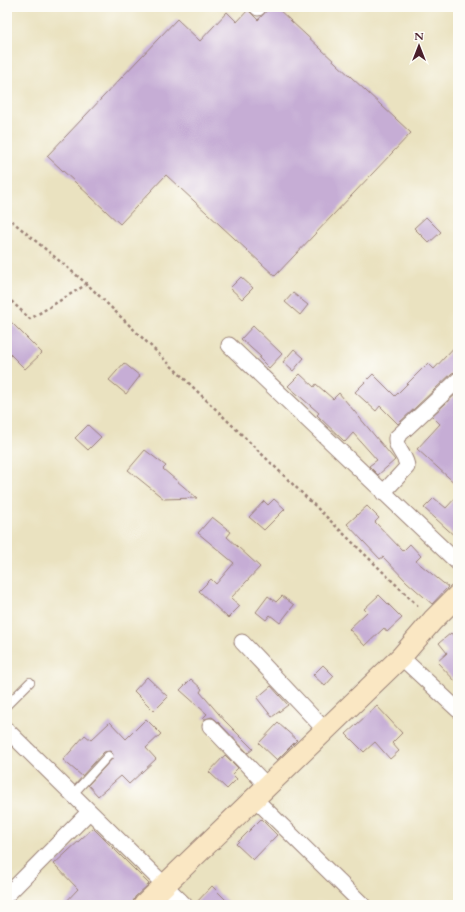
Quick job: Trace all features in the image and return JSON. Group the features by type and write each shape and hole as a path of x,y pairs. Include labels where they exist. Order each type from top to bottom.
{"street":[{"path":"229,345 458,563"},
{"path":"383,493 407,467 407,461 397,444 396,438 458,380"},
{"path":"144,905 262,793 401,657 433,620 458,595"},
{"path":"242,642 325,730"},
{"path":"401,657 458,710"},
{"path":"210,726 262,793 363,905"},
{"path":"7,730 185,905"},
{"path":"7,895 89,812"}],"lane":[{"path":"7,705 30,682"},
{"path":"72,795 108,756"}],"path":[{"path":"7,217 87,284 433,620"},
{"path":"7,297 30,319 87,284"}],"building":[{"path":"270,7 276,7 411,133 275,276 166,175 120,224 47,156 177,19 200,41 227,12 237,22 248,10 258,20"},
{"path":"426,217 441,232 429,243 414,228"},
{"path":"241,277 253,288 242,299 230,288"},
{"path":"293,293 308,305 300,315 285,302"},
{"path":"7,318 42,353 25,369 7,351"},
{"path":"253,326 282,354 269,368 259,358 261,357 241,339"},
{"path":"458,343 458,371 452,373 398,424 380,406 376,411 355,392 373,374 395,396 428,363 434,369"},
{"path":"294,349 304,358 293,371 283,362"},
{"path":"124,363 140,376 126,394 109,380"},
{"path":"300,374 314,387 316,384 333,399 339,393 395,460 378,475 369,466 377,460 353,433 345,442 317,415 319,413 288,386"},
{"path":"458,392 458,486 417,449 440,424 432,416"},
{"path":"88,425 101,437 88,450 75,438"},
{"path":"145,450 166,466 163,469 197,498 164,499 128,470"},
{"path":"458,495 458,539 424,508 434,498 446,508"},
{"path":"274,499 285,509 264,530 249,517 264,501 268,505"},
{"path":"367,506 379,518 375,522 403,551 410,544 421,556 416,561 448,587 432,604 407,582 383,557 380,559 347,524"},
{"path":"212,517 231,532 227,537 260,567 231,598 240,606 228,618 199,591 211,579 216,584 234,563 198,533"},
{"path":"379,595 402,618 387,632 384,628 365,646 349,629 367,612 364,609"},
{"path":"268,596 276,602 282,596 294,605 280,623 270,615 266,620 256,612"},
{"path":"451,633 458,641 458,684 437,662 447,653 439,643"},
{"path":"323,665 334,676 325,686 313,675"},
{"path":"147,677 168,697 154,711 134,691"},
{"path":"191,679 202,689 200,692 224,720 253,749 248,753 216,720 212,717 205,719 203,718 207,714 180,690"},
{"path":"271,686 288,705 272,717 257,698"},
{"path":"377,706 402,733 392,743 399,751 390,759 375,742 364,752 346,734"},
{"path":"146,719 161,734 146,748 156,759 129,784 121,776 98,796 88,785 112,759 113,754 110,751 104,752 82,776 63,760 85,735 91,740 110,722 126,739"},
{"path":"278,723 297,740 277,760 259,743"},
{"path":"225,755 238,768 232,774 237,779 227,789 209,772"},
{"path":"261,819 277,835 253,860 236,844"},
{"path":"93,828 149,884 135,897 132,905 63,905 78,889 54,864"},
{"path":"212,886 231,905 194,905"}]}
